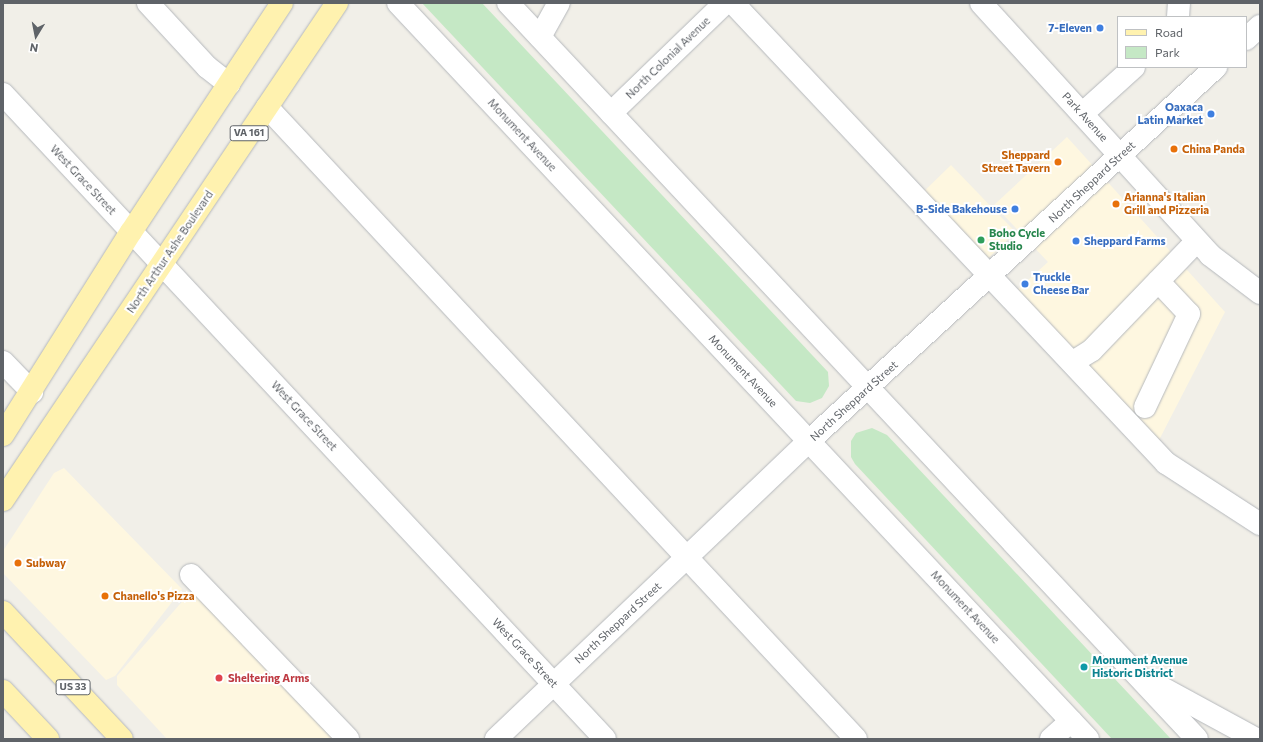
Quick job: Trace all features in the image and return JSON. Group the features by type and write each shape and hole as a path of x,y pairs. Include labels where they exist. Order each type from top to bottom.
{"main road":[{"path":"3,435 32,392 131,232 282,3"},
{"name":"North Arthur Ashe Boulevard","path":"3,500 337,3"},
{"name":"US 33","path":"3,612 122,739"},
{"path":"3,691 48,739"}],"street":[{"path":"148,3 207,67 229,84"},
{"name":"Monument Avenue","path":"398,3 1088,739"},
{"path":"508,3 1197,739"},
{"path":"540,37 559,3"},
{"name":"North Colonial Avenue","path":"611,113 725,3"},
{"path":"733,3 1166,463 1260,524"},
{"name":"Park Avenue","path":"981,3 1210,255 1260,293"},
{"path":"1178,16 1180,3"},
{"path":"1247,38 1260,26"},
{"path":"1082,114 1133,68"},
{"name":"North Sheppard Street","path":"496,739 809,441 869,389 1214,68"},
{"name":"West Grace Street","path":"3,94 605,739"},
{"path":"267,108 856,739"},
{"path":"1072,362 1092,350 1197,241"},
{"path":"1145,407 1189,314 1158,281"},
{"path":"3,362 32,392"},
{"path":"191,575 348,739"},
{"path":"1135,673 1256,739"},
{"path":"1052,739 1071,721"}],"shaded area":[{"path":"1067,137 1225,312 1158,442 1015,292 1048,262 994,205"},
{"path":"951,165 1016,232 988,258 924,191"},
{"path":"64,468 182,589 115,676 106,680 3,573 3,551 54,473"},
{"name":"Sheltering Arms","path":"194,588 338,739 167,739 117,685 117,676"}],"green space":[{"path":"422,3 482,3 828,372 829,386 822,398 810,403 796,401"},
{"path":"872,428 887,435 1171,739 1112,739 855,464 851,457 851,441 856,433"}],"place":[{"name":"7-Eleven","path":"1100,28"},
{"name":"Oaxaca Latin Market","path":"1211,114"},
{"name":"China Panda","path":"1174,149"},
{"name":"Sheppard Street Tavern","path":"1058,162"},
{"name":"Arianna's Italian Grill and Pizzeria","path":"1116,204"},
{"name":"B-Side Bakehouse","path":"1015,209"},
{"name":"Boho Cycle Studio","path":"981,240"},
{"name":"Sheppard Farms","path":"1076,241"},
{"name":"Truckle Cheese Bar","path":"1025,284"},
{"name":"Subway","path":"18,563"},
{"name":"Chanello's Pizza","path":"105,596"},
{"name":"Monument Avenue Historic District","path":"1084,667"},
{"name":"Sheltering Arms","path":"219,678"}]}
